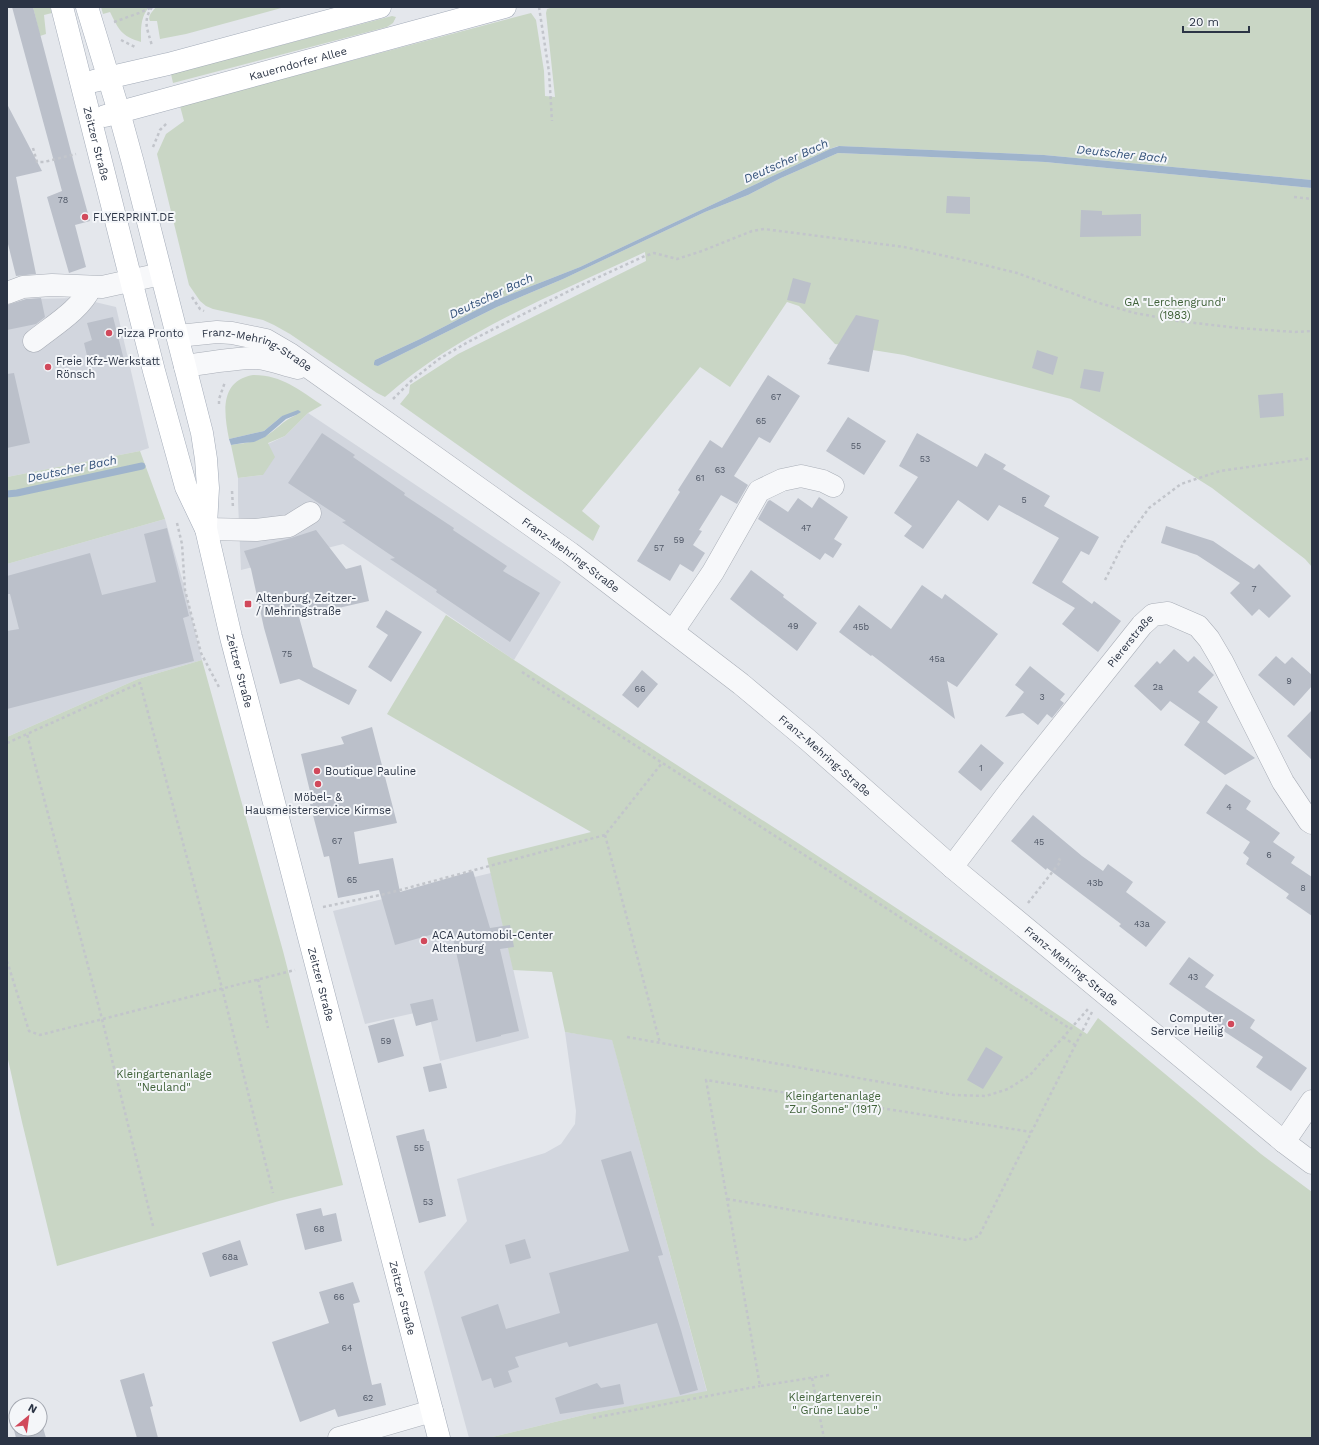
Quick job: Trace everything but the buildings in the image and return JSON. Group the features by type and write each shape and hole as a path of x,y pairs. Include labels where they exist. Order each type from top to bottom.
{"main road":[{"name":"Zeitzer Straße","path":"62,7 154,371 186,487 206,529 231,637 439,1438"},
{"name":"Zeitzer Straße","path":"87,7 119,112 202,433 208,488 206,529"},
{"path":"81,84 168,64 380,7"},
{"name":"Kauerndorfer Allee","path":"90,119 505,7"},
{"name":"Franz-Mehring-Straße","path":"147,344 178,336"},
{"name":"Franz-Mehring-Straße","path":"154,371 185,366"}],"street":[{"path":"7,293 23,287 52,284 102,287 161,274"},
{"path":"34,341 72,311 88,294 91,286"},
{"name":"Franz-Mehring-Straße","path":"178,336 217,332 240,334 266,340 290,354 570,553 741,684 808,740 952,867 1284,1142 1312,1163"},
{"name":"Franz-Mehring-Straße","path":"185,366 259,358 317,373"},
{"path":"673,632 713,572 760,491 782,480 801,476 823,481 833,486"},
{"path":"206,529 256,530 289,526 310,513"},
{"name":"Piererstraße","path":"952,867 1012,788 1132,637 1153,615 1168,614 1183,619 1198,626 1209,639 1222,661 1283,782 1309,821 1312,823"},
{"path":"1284,1142 1312,1101"},
{"path":"339,1438 432,1411"}],"path":[{"path":"112,27 113,22 139,14 151,7"},
{"path":"145,48 153,48 146,20 151,7"},
{"path":"539,7 549,72 552,121"},
{"path":"116,36 122,41 137,48"},
{"path":"153,153 152,146 160,130 171,120 166,98"},
{"path":"33,148 37,162 44,162 97,148"},
{"path":"1294,197 1312,199"},
{"path":"382,419 395,396 411,381 439,359 498,326 575,288 654,253 678,259 752,231 764,230 904,247 1017,273 1135,313 1178,321 1238,328 1295,332 1312,331"},
{"path":"188,292 200,309 212,315 217,332"},
{"path":"1105,580 1124,542 1149,508 1181,484 1220,471 1312,458"},
{"path":"522,672 860,890 1069,1028"},
{"path":"7,743 140,683 222,988 273,1193"},
{"path":"27,734 102,1019 153,1226"},
{"path":"302,912 385,894 605,835 662,762"},
{"path":"605,835 660,1043"},
{"path":"1015,919 1062,861 1056,857"},
{"path":"7,961 29,1031 40,1034 316,964"},
{"path":"258,979 268,1028"},
{"path":"627,1037 954,1095 986,1096 1008,1089 1030,1075 1069,1028 1103,992"},
{"path":"727,1199 967,1240 979,1236 1074,1045 1103,992"},
{"path":"1063,1037 1074,1045"},
{"path":"760,1386 706,1080 1031,1132"},
{"path":"593,1418 760,1386 828,1375"},
{"path":"812,1378 824,1438"}],"shaded area":[{"path":"78,298 116,307 149,448 7,477 7,308 34,299"},
{"path":"308,413 561,582 514,660 343,544 241,570 238,478 263,475 268,444 285,436"},
{"path":"165,519 184,586 202,660 138,679 7,737 7,564"},
{"name":"ACA Automobil-Center Altenburg","path":"491,873 529,1038 440,1061 428,1010 365,1024 333,911"},
{"path":"565,1032 612,1039 707,1392 588,1414 488,1438 469,1438 424,1272 467,1221 457,1179 545,1153 561,1144 575,1124 576,1111"}],"green space":[{"path":"33,7 50,7 52,13 44,15 46,34 40,36"},
{"path":"101,7 149,7 143,19 141,28 141,42 134,40 121,32 110,12 103,14"},
{"path":"156,7 285,7 186,34 160,39 157,21 150,21 149,19"},
{"name":"GA \"Lerchengrund\" (1983)","path":"554,7 1312,7 1312,180 1044,155 838,146 580,267 496,300 375,360 378,366 497,307 563,279 705,212 748,195 781,178 838,153 1045,162 1312,188 1312,567 1305,559 1212,488 1071,399 904,355 835,344 799,306 787,302 730,387 700,367 582,511 600,526 593,541 400,404 409,393 410,385 458,354 646,261 645,252 543,299 476,333 413,374 385,397 274,325 263,320 213,309 200,301 189,285 157,154 166,134 184,121 180,106 531,13 536,20 544,71 545,96 555,97 546,13 547,9"},
{"path":"392,16 396,17 393,23 387,27 173,83 171,74"},
{"path":"253,375 273,378 290,384 322,405 308,413 285,436 268,443 275,457 263,475 238,478 231,445 252,442 260,439 296,415 282,416 264,431 229,439 225,409 229,391 234,384 242,378"},
{"path":"140,451 165,519 7,564 7,477"},
{"name":"Kleingartenanlage \"Zur Sonne\" (1917)","path":"446,615 801,845 1087,1034 1098,1018 1261,1154 1312,1192 1312,1438 488,1438 588,1414 707,1391 612,1040 565,1032 552,972 513,970 487,858 591,832 387,714"},
{"name":"Kleingartenanlage \"Neuland\"","path":"202,660 283,951 343,1185 279,1201 57,1266 7,1055 7,737 138,679"}],"water":[{"path":"839,146 1044,155 1312,180 1312,188 1045,162 838,153 781,178 748,195 705,212 563,279 497,307 378,366 374,365 375,360 496,300 580,267"},
{"path":"298,410 301,412 286,419 265,437 254,442 231,445 229,439 264,431 282,416"}],"waterway":[{"name":"Deutscher Bach","path":"7,494 142,466"}],"place":[{"name":"FLYERPRINT.DE","path":"85,217"},
{"name":"Pizza Pronto","path":"109,333"},
{"name":"Freie Kfz-Werkstatt Rönsch","path":"48,367"},
{"name":"Altenburg, Zeitzer- / Mehringstraße","path":"248,604"},
{"name":"Boutique Pauline","path":"317,771"},
{"name":"Möbel- & Hausmeisterservice Kirmse","path":"318,784"},
{"name":"ACA Automobil-Center Altenburg","path":"424,941"},
{"name":"Computer Service Heilig","path":"1231,1024"}],"park label":[{"name":"Kleingartenverein \" Grüne Laube \"","path":"835,1403"}]}
